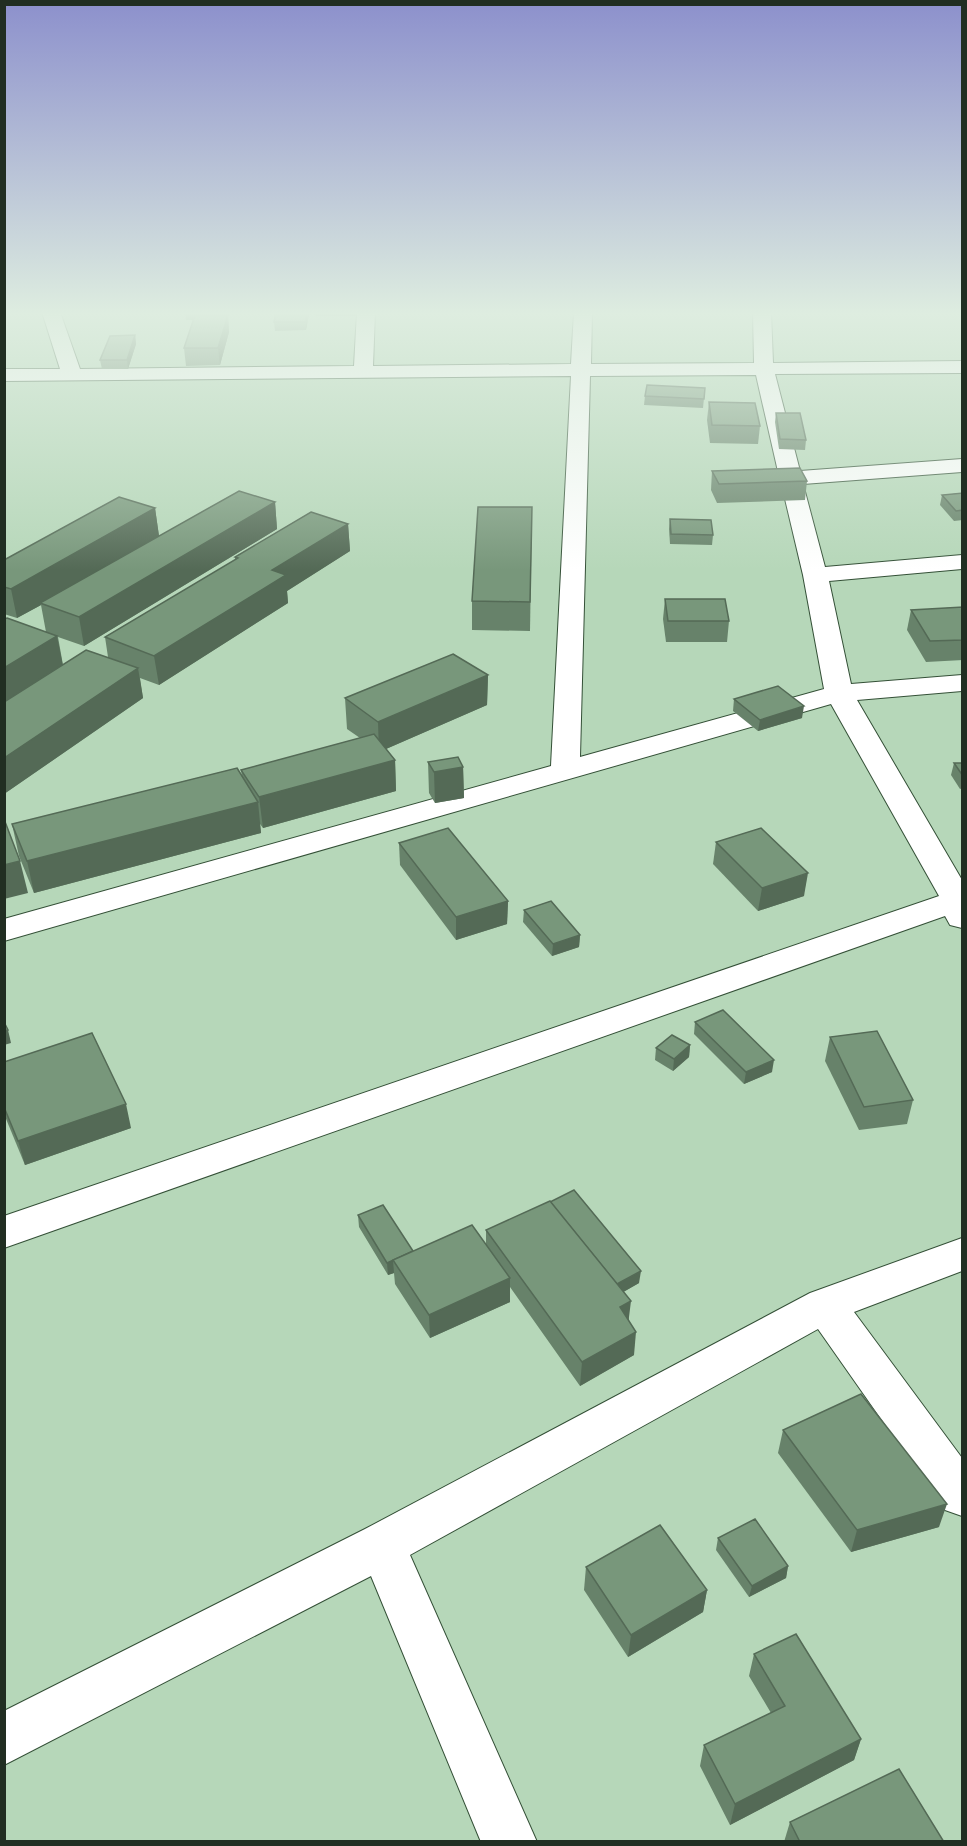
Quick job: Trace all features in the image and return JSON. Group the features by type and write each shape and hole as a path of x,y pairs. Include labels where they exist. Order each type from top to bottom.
{"street":[{"path":"565,772 579,398"},
{"path":"4,1232 961,905 839,693 815,575 771,398"},
{"path":"789,478 963,465"},
{"path":"815,575 963,562"},
{"path":"4,930 839,693 963,683"},
{"path":"4,1739 382,1545 825,1305 963,1254"},
{"path":"825,1305 963,1495"},
{"path":"382,1545 509,1842"}],"building":[{"path":"709,402 755,403 760,426 712,425"},
{"path":"776,413 800,413 806,440 780,439"},
{"path":"800,468 807,481 719,484 712,471"},
{"path":"239,491 275,502 79,617 40,603"},
{"path":"963,493 963,510 956,511 942,495"},
{"path":"119,497 155,508 11,589 4,587 4,560"},
{"path":"478,507 532,507 530,602 472,601"},
{"path":"311,512 348,524 272,570 286,575 154,656 105,637 238,558 235,557"},
{"path":"670,519 711,520 713,535 671,534"},
{"path":"665,599 725,599 729,621 668,621"},
{"path":"963,607 963,640 930,641 911,610"},
{"path":"7,618 57,636 4,668 4,619"},
{"path":"86,650 138,668 4,758 4,702"},
{"path":"453,654 488,675 378,722 345,698"},
{"path":"778,686 804,706 760,720 734,699"},
{"path":"374,734 395,760 259,797 241,770"},
{"path":"458,757 463,767 434,772 428,762"},
{"path":"954,763 963,763 963,776"},
{"path":"237,768 258,802 27,861 12,824"},
{"path":"4,819 20,861 4,865"},
{"path":"448,828 508,901 456,917 399,843"},
{"path":"761,828 808,873 762,888 716,842"},
{"path":"551,901 580,935 553,944 524,910"},
{"path":"723,1010 774,1060 746,1072 695,1022"},
{"path":"877,1031 913,1100 864,1107 830,1037"},
{"path":"92,1033 126,1104 18,1141 4,1107 4,1062"},
{"path":"672,1035 690,1045 674,1059 656,1048"},
{"path":"574,1190 641,1271 617,1284 550,1202"},
{"path":"550,1201 631,1301 620,1307 636,1332 582,1362 486,1230"},
{"path":"383,1205 413,1251 387,1263 358,1215"},
{"path":"472,1225 510,1278 429,1315 393,1260"},
{"path":"861,1394 947,1504 857,1530 783,1430"},
{"path":"755,1519 788,1566 752,1586 718,1538"},
{"path":"660,1525 707,1590 631,1635 586,1567"},
{"path":"796,1634 861,1739 735,1804 704,1745 785,1706 754,1654"},
{"path":"899,1769 944,1842 800,1842 790,1822"}]}
